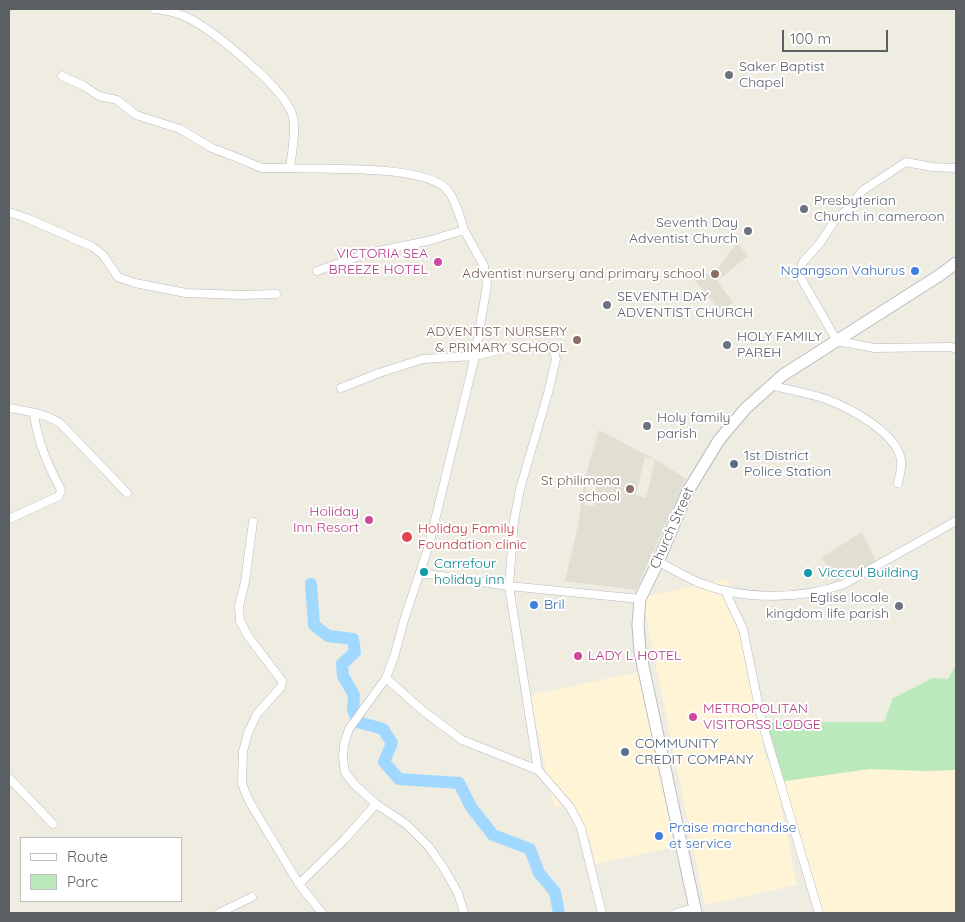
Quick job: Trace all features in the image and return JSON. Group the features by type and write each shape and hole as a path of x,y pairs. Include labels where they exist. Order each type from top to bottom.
{"main road":[{"name":"Church Street","path":"695,911 640,652 638,625 640,599 688,491 719,440 746,408 770,385 956,263"}],"street":[{"path":"154,9 171,11 194,21 217,37 249,63 285,101 293,118 293,150 290,168"},
{"path":"62,76 84,86 99,96 117,100 136,115 180,129 212,148 262,168 388,171 424,178 448,190 459,213 464,230 484,266 487,286 475,356 436,518 394,657 386,678 349,729 344,744 343,758 345,772 354,784 376,804 406,824 429,847 458,893 464,913"},
{"path":"954,346 875,348 837,341 802,280 800,271 803,262 820,243 834,220 850,207 862,191 906,162 932,167 956,168"},
{"path":"9,212 93,247 103,255 118,277 135,283 186,293 276,294"},
{"path":"317,271 368,253 428,241 464,230"},
{"path":"341,388 423,359 475,356 504,349 542,346 549,347 554,351 556,359 548,393 518,497 513,529 509,586 538,770"},
{"path":"770,385 826,399 845,407 888,436 896,446 901,459 898,483"},
{"path":"9,408 34,412 55,419 127,492"},
{"path":"9,519 61,494 61,490 43,451 34,412"},
{"path":"658,562 698,582 725,591 770,595 824,592 857,577 956,521"},
{"path":"254,522 245,582 238,606 240,621 248,636 282,681 281,687 257,714 248,733 243,752 242,784 249,801 299,884 322,913"},
{"path":"420,572 509,586 640,599"},
{"path":"725,591 743,629 762,722 819,913"},
{"path":"386,678 435,720 462,740 538,770 570,807 578,822 602,913"},
{"path":"9,778 53,824"},
{"path":"299,884 344,840 376,804"},
{"path":"219,913 252,897"},
{"path":"676,913 695,911"}],"shaded area":[{"name":"Adventist nursery and primary school","path":"737,242 748,256 717,281 733,302 721,312 694,279 717,270"},
{"path":"599,430 658,461 686,479 636,590 565,581 578,526 585,477","holes":["645,457 655,460 646,498 636,495","587,484 597,485 594,506 585,505"]},
{"path":"862,532 876,561 850,577 834,581 822,557"},
{"path":"728,579 767,763 772,763 797,885 705,905 642,597"},
{"path":"639,672 675,847 595,864 590,837 581,839 573,803 554,807 530,695"},
{"path":"869,769 956,770 956,913 819,913 779,782"}],"green space":[{"path":"956,665 956,770 869,769 779,782 762,722 884,722 893,698 933,678 948,679"}],"waterway":[{"path":"311,584 314,625 328,636 353,639 355,652 342,664 343,676 354,695 353,710 358,722 383,729 392,743 384,762 399,779 459,783 471,807 493,835 530,849 539,873 555,892 559,913"}],"place":[{"name":"Saker Baptist Chapel","path":"729,75"},
{"name":"Presbyterian Church in cameroon","path":"804,209"},
{"name":"Seventh Day Adventist Church","path":"748,231"},
{"name":"VICTORIA SEA BREEZE HOTEL","path":"438,262"},
{"name":"Ngangson Vahurus","path":"915,271"},
{"name":"Adventist nursery and primary school","path":"715,274"},
{"name":"SEVENTH DAY ADVENTIST CHURCH","path":"607,305"},
{"name":"ADVENTIST NURSERY & PRIMARY SCHOOL","path":"577,340"},
{"name":"HOLY FAMILY PAREH","path":"727,345"},
{"name":"Holy family parish","path":"647,426"},
{"name":"1st District Police Station","path":"734,464"},
{"name":"St philimena school","path":"630,489"},
{"name":"Holiday Inn Resort","path":"369,520"},
{"name":"Holiday Family Foundation clinic","path":"407,537"},
{"name":"Carrefour holiday inn","path":"424,572"},
{"name":"Vicccul Building","path":"808,573"},
{"name":"Bril","path":"534,605"},
{"name":"Eglise locale kingdom life parish","path":"899,606"},
{"name":"LADY L HOTEL","path":"578,656"},
{"name":"METROPOLITAN VISITORSS LODGE","path":"693,717"},
{"name":"COMMUNITY CREDIT COMPANY","path":"625,752"},
{"name":"Praise marchandise et service","path":"659,836"}]}
